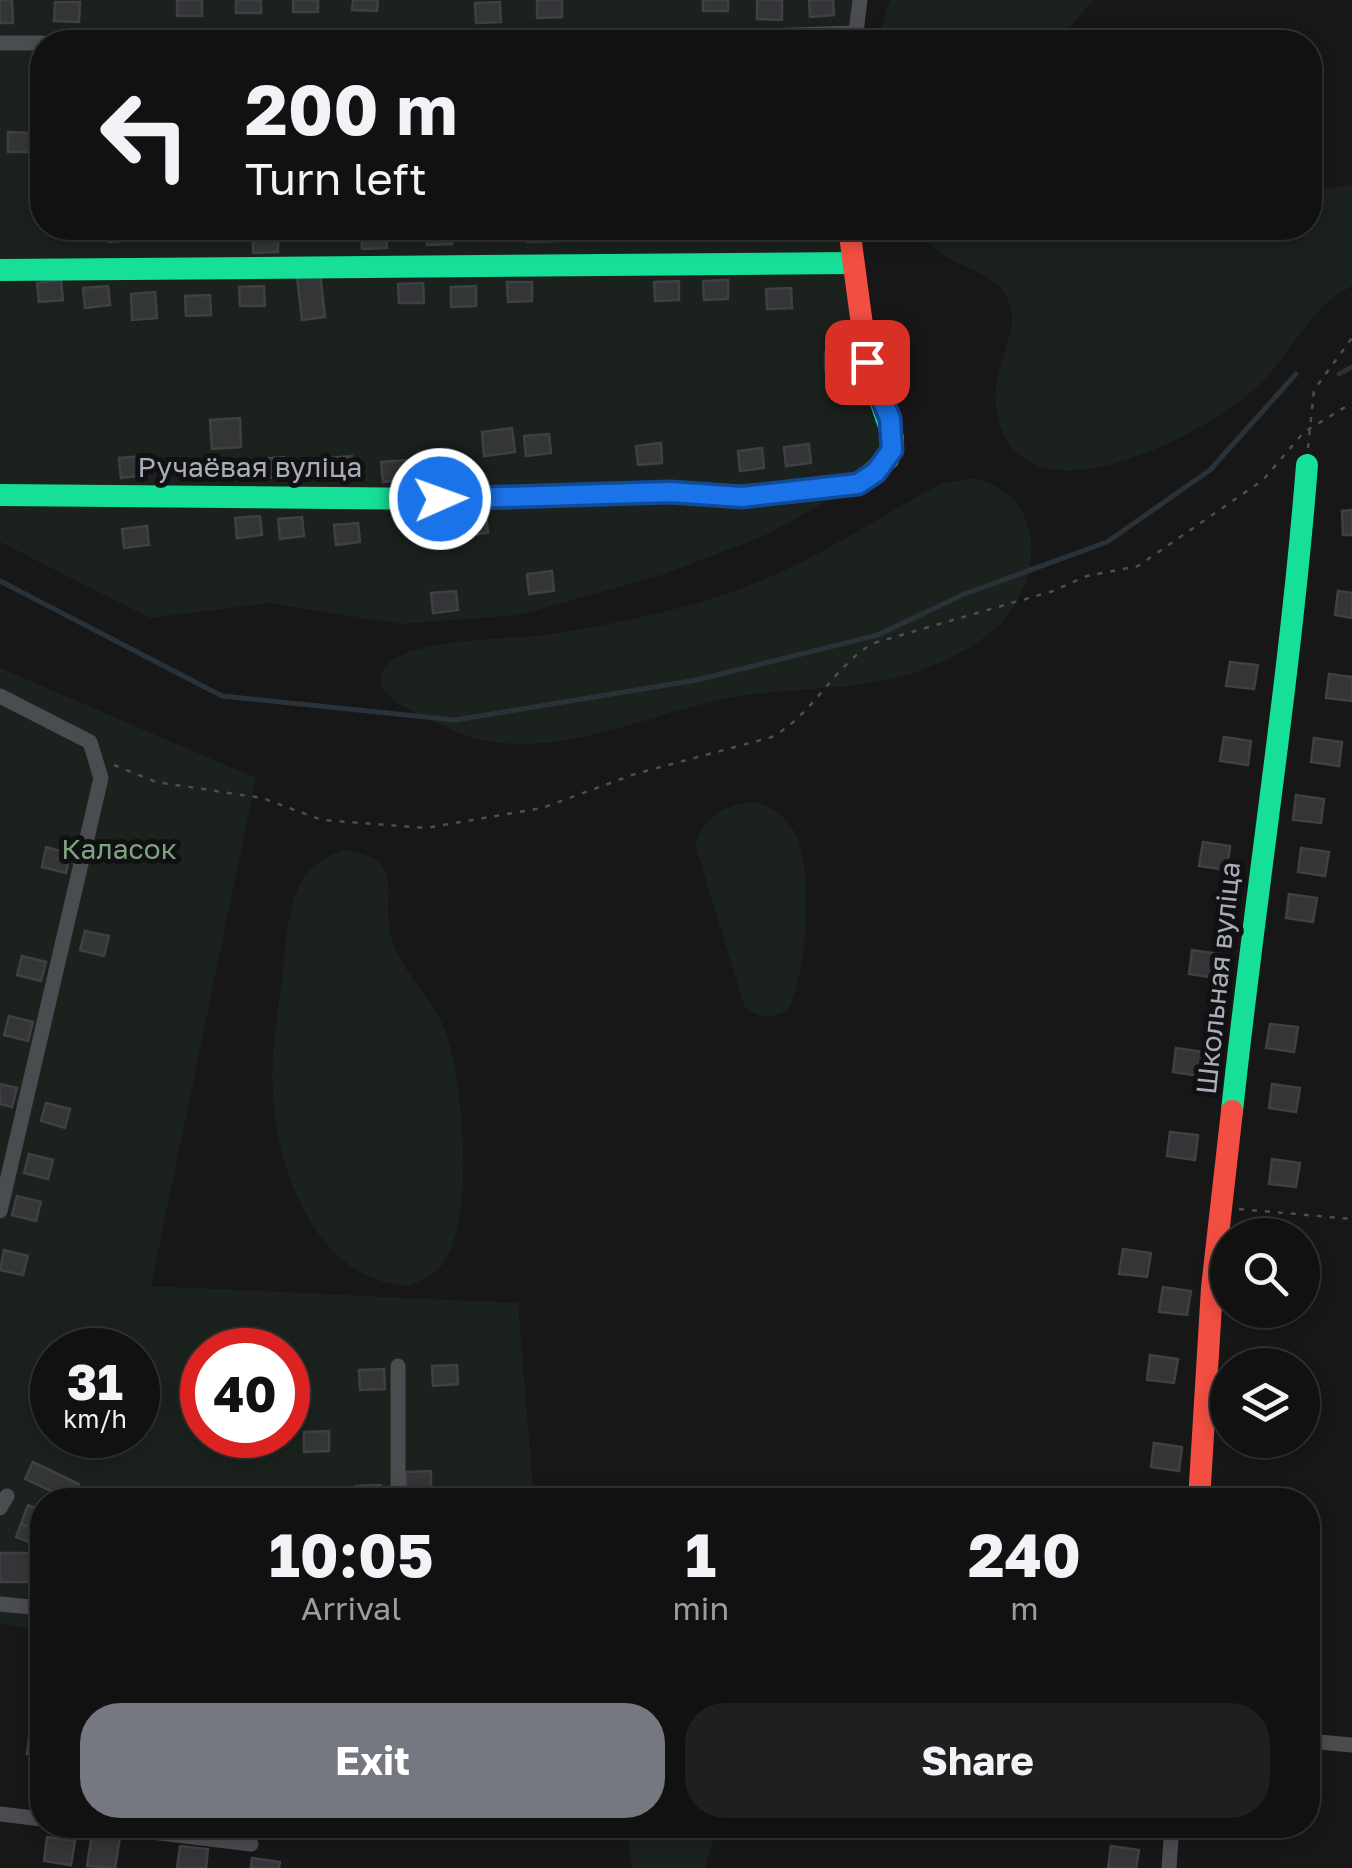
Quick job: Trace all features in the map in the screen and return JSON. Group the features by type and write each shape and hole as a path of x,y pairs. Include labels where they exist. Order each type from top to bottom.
{"street":[{"path":"856,30 860,0"},
{"path":"0,43 30,43"},
{"path":"0,270 852,263 850,240"},
{"name":"Ручаёвая вуліца","path":"0,495 440,499 670,492 742,497 858,484 888,460 893,438 867,362 852,263"},
{"name":"Школьная вуліца","path":"1200,1488 1212,1288 1260,864 1296,602 1306,464"},
{"path":"0,696 90,742 98,758 98,792 0,1211"},
{"path":"398,1366 398,1488"},
{"path":"0,1604 30,1607"},
{"path":"1320,1742 1352,1745"},
{"path":"0,1814 30,1818"},
{"path":"201,1838 250,1844"},
{"path":"1169,1868 1171,1838"}],"path":[{"path":"1306,464 1314,390 1352,338"},
{"path":"98,758 156,782 262,798 322,820 426,828 542,808 635,774 772,737 790,727 839,676 853,654 874,642 1053,592 1087,576 1138,566 1263,480 1304,432 1352,402"},
{"path":"1223,1208 1352,1220"}],"green space":[{"path":"0,0 860,0 856,30 30,30 30,240 852,240 893,438 859,484 764,536 662,575 520,615 400,624 270,603 150,618 0,542"},
{"path":"890,0 1094,0 1067,30 880,30"},
{"path":"1352,184 1352,286 1323,306 1271,372 1237,403 1170,443 1091,469 1055,470 1025,459 1004,435 996,396 1011,330 1009,302 991,280 952,260 926,240 1322,240 1322,189"},
{"path":"975,478 998,488 1015,502 1026,519 1031,560 1026,582 1016,603 988,635 932,666 861,684 740,696 547,743 515,744 466,736 401,705 383,687 386,666 422,648 599,626 737,590 809,558 942,483"},
{"name":"Каласок","path":"0,668 256,778 151,1286 518,1303 533,1488 30,1488 30,1629 0,1624"},
{"path":"755,802 776,812 792,827 803,858 805,879 806,927 800,975 788,1010 771,1016 745,1008 695,844 710,818 734,805"},
{"path":"342,850 364,854 385,870 392,941 403,965 441,1021 457,1084 463,1185 453,1244 442,1265 410,1286 378,1280 350,1266 328,1245 294,1189 277,1125 273,1050 292,905 309,871"},
{"path":"628,1838 714,1838 705,1868 632,1868"}],"building":[{"path":"0,0 12,0 13,23 0,23"},
{"path":"177,0 202,0 202,16 177,16"},
{"path":"236,0 261,0 261,13 236,13"},
{"path":"293,0 318,0 318,12 293,12"},
{"path":"353,0 378,0 377,11 352,10"},
{"path":"537,0 562,0 562,17 537,18"},
{"path":"703,0 728,0 728,11 703,11"},
{"path":"757,0 782,0 782,20 757,19"},
{"path":"809,0 833,0 834,15 810,17"},
{"path":"55,2 80,2 79,22 54,21"},
{"path":"500,2 501,22 476,23 475,3"},
{"path":"8,132 30,133 30,152 8,152"},
{"path":"253,240 278,240 278,252 253,253"},
{"path":"362,240 387,240 387,248 362,249"},
{"path":"427,240 452,240 452,244 427,245"},
{"path":"320,273 325,317 302,320 297,276"},
{"path":"61,280 63,300 39,302 37,283"},
{"path":"728,280 728,299 704,300 703,281"},
{"path":"679,281 679,300 655,301 654,282"},
{"path":"507,282 532,282 532,301 508,302"},
{"path":"423,283 424,303 399,303 398,284"},
{"path":"108,286 110,305 85,308 83,288"},
{"path":"264,286 265,306 240,306 239,287"},
{"path":"476,286 476,306 451,307 451,287"},
{"path":"791,288 792,308 767,309 766,289"},
{"path":"155,292 157,318 132,320 131,294"},
{"path":"210,295 211,315 186,316 185,296"},
{"path":"850,351 850,371 825,371 825,352"},
{"path":"240,418 241,447 212,449 210,420"},
{"path":"512,428 515,452 484,456 482,432"},
{"path":"549,434 551,453 526,456 524,436"},
{"path":"661,443 662,463 638,465 636,446"},
{"path":"809,444 811,463 786,466 784,447"},
{"path":"762,448 764,468 740,471 738,451"},
{"path":"144,456 146,475 121,478 119,458"},
{"path":"352,456 354,475 330,478 328,458"},
{"path":"284,457 286,476 261,479 259,459"},
{"path":"406,460 408,479 383,482 381,462"},
{"path":"1352,510 1352,535 1343,535 1342,511"},
{"path":"486,514 488,533 463,536 461,516"},
{"path":"260,516 262,535 237,538 235,518"},
{"path":"302,517 304,536 280,539 278,519"},
{"path":"358,523 360,542 336,545 334,525"},
{"path":"147,526 149,545 124,548 122,529"},
{"path":"552,571 554,591 529,594 527,574"},
{"path":"456,591 458,610 433,613 431,593"},
{"path":"1338,591 1352,593 1352,618 1335,615"},
{"path":"1230,662 1258,665 1254,689 1226,686"},
{"path":"1329,674 1352,677 1352,701 1326,698"},
{"path":"1224,737 1251,741 1248,765 1220,761"},
{"path":"1314,738 1342,742 1339,766 1311,762"},
{"path":"1296,795 1324,799 1321,823 1293,820"},
{"path":"1203,842 1230,846 1227,870 1199,866"},
{"path":"46,847 70,854 66,873 42,867"},
{"path":"1301,848 1329,852 1325,876 1298,872"},
{"path":"1289,894 1317,898 1313,922 1286,918"},
{"path":"85,931 109,936 104,956 80,950"},
{"path":"1192,950 1220,954 1217,978 1189,974"},
{"path":"22,956 46,962 41,981 17,975"},
{"path":"9,1016 33,1022 28,1041 4,1035"},
{"path":"1270,1024 1298,1027 1294,1052 1266,1048"},
{"path":"1176,1048 1204,1052 1200,1076 1173,1072"},
{"path":"0,1084 17,1088 12,1107 0,1104"},
{"path":"1272,1084 1300,1088 1296,1112 1269,1108"},
{"path":"46,1103 70,1109 65,1128 41,1121"},
{"path":"1170,1132 1198,1135 1195,1160 1167,1156"},
{"path":"29,1154 53,1160 48,1179 24,1173"},
{"path":"1272,1159 1300,1163 1296,1187 1269,1184"},
{"path":"17,1196 41,1202 36,1221 12,1215"},
{"path":"1123,1249 1151,1253 1147,1277 1119,1274"},
{"path":"4,1250 28,1256 23,1275 0,1270"},
{"path":"1163,1287 1191,1291 1187,1315 1159,1312"},
{"path":"1150,1355 1178,1359 1174,1383 1147,1380"},
{"path":"457,1365 458,1384 433,1386 432,1366"},
{"path":"384,1369 385,1389 360,1390 359,1370"},
{"path":"329,1431 329,1451 310,1452 310,1432"},
{"path":"1154,1443 1182,1447 1179,1471 1151,1467"},
{"path":"33,1462 79,1484 77,1488 45,1488 25,1479"},
{"path":"431,1471 431,1488 406,1488 406,1472"},
{"path":"381,1485 381,1488 356,1488"},
{"path":"28,1505 30,1506 30,1527 21,1524"},
{"path":"21,1524 30,1527 30,1542 16,1537"},
{"path":"0,1553 29,1553 29,1582 0,1582"},
{"path":"47,1838 75,1841 71,1865 44,1861"},
{"path":"91,1838 120,1838 115,1868 87,1866"},
{"path":"180,1846 208,1849 206,1868 177,1868"},
{"path":"1111,1846 1139,1850 1136,1868 1108,1868"},
{"path":"252,1858 280,1862 279,1868 251,1868"}],"waterway":[{"path":"1339,374 1352,367"},
{"path":"0,581 222,696 455,720 697,680 878,635 962,595 1107,542 1210,470 1296,374"}],"traffic: fast":[{"path":"0,270 852,263"},
{"path":"0,495 440,499 671,492 742,497 859,484 888,459 893,438 876,388"},
{"path":"1232,1111 1307,465"}],"traffic: jam":[{"path":"851,240 867,362 876,388"},
{"path":"1200,1488 1212,1288 1232,1111"}],"route":[{"path":"440,499 670,492 742,497 858,484 888,460 893,438 890,419 867,362"}]}
